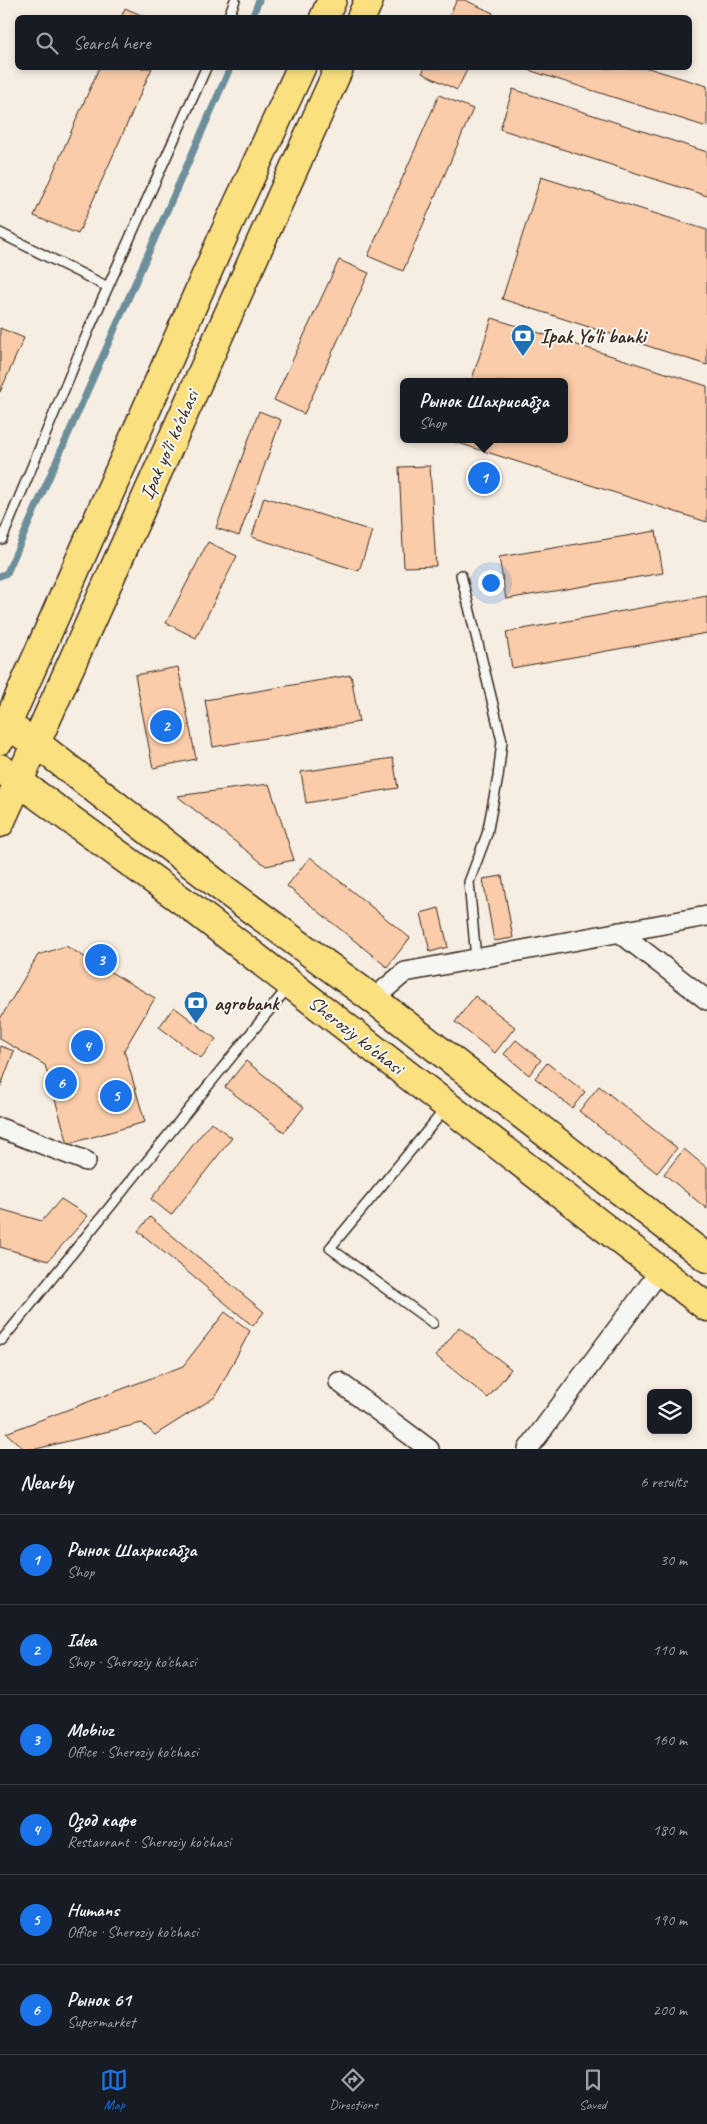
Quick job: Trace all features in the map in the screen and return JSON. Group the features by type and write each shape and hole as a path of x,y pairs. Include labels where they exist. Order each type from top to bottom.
{"main road":[{"path":"325,15 332,0"},
{"path":"362,15 369,0"},
{"name":"Ipak yo'li ko'chasi","path":"3,732 230,221 300,70"},
{"name":"Ipak yo'li ko'chasi","path":"0,823 10,775 36,743 338,70"},
{"name":"Sheroziy ko'chasi","path":"3,732 36,743 217,884 372,999 707,1258"},
{"name":"Sheroziy ko'chasi","path":"10,775 290,984 707,1307"}],"street":[{"path":"372,999 405,972 707,916"},
{"path":"619,932 707,1000"},
{"path":"0,1128 86,1161"},
{"path":"528,1449 660,1271"},
{"path":"339,1382 430,1449"}],"lane":[{"path":"229,15 235,0"},
{"path":"2,539 108,287 205,70"},
{"path":"0,233 108,287"},
{"path":"462,575 502,741 498,777 487,834 469,882 476,959"},
{"path":"2,1340 290,984"},
{"path":"433,1323 330,1248 448,1106"}],"building":[{"path":"457,0 465,0 493,13 492,15 450,15"},
{"path":"125,8 141,15 122,15"},
{"path":"98,70 151,70 78,234 34,216"},
{"path":"424,70 467,70 457,90 422,73"},
{"path":"528,70 655,70 707,86 707,127"},
{"path":"513,89 707,152 707,196 500,129"},
{"path":"439,95 473,109 403,271 368,256"},
{"path":"541,177 707,230 707,365 502,299"},
{"path":"339,260 369,273 304,414 274,400"},
{"path":"492,318 707,386 707,522 458,443 568,443 568,378 472,378"},
{"path":"0,328 24,338 0,392"},
{"path":"259,411 281,420 239,536 216,528"},
{"path":"430,466 436,566 404,567 399,467"},
{"path":"264,497 372,531 359,571 252,537"},
{"path":"656,531 663,573 506,599 499,557"},
{"path":"208,542 237,556 196,638 166,623"},
{"path":"707,596 707,633 512,668 506,632"},
{"path":"178,667 196,759 153,768 135,675"},
{"path":"351,675 359,722 213,747 205,700"},
{"path":"393,758 398,788 306,803 301,772"},
{"path":"269,784 294,860 266,866 177,796"},
{"path":"310,857 410,938 387,967 287,886"},
{"path":"502,876 513,938 494,941 483,879"},
{"path":"439,908 448,947 430,952 421,913"},
{"path":"66,946 155,998 124,1050 145,1122 68,1144 45,1065 0,1039 0,1019 38,955"},
{"path":"475,996 515,1027 495,1053 455,1022"},
{"path":"174,1007 216,1039 201,1058 159,1027"},
{"path":"516,1040 541,1060 529,1075 504,1054"},
{"path":"0,1046 14,1051 0,1088"},
{"path":"246,1061 304,1107 284,1132 225,1087"},
{"path":"547,1063 585,1092 572,1108 535,1078"},
{"path":"599,1086 677,1148 657,1173 579,1111"},
{"path":"211,1122 232,1138 171,1215 151,1199"},
{"path":"684,1149 707,1168 707,1209 664,1174"},
{"path":"61,1199 88,1216 48,1261 0,1247 0,1209 42,1221"},
{"path":"150,1217 264,1312 253,1326 138,1231"},
{"path":"225,1312 250,1331 215,1397 155,1435 142,1423 36,1449 24,1449 6,1433 183,1366"},
{"path":"459,1327 511,1369 488,1398 436,1356"}],"waterway":[{"path":"253,15 259,0"},
{"path":"0,576 7,573 229,70"}],"place":[{"name":"Ipak Yo'li banki","path":"523,357"},
{"name":"Рынок Шахрисабза","path":"484,478"},
{"name":"Idea","path":"166,726"},
{"name":"Mobiuz","path":"101,960"},
{"name":"agrobank","path":"196,1024"},
{"name":"Озод кафе","path":"87,1046"},
{"name":"Рынок 61","path":"61,1083"},
{"name":"Humans","path":"116,1096"}]}
